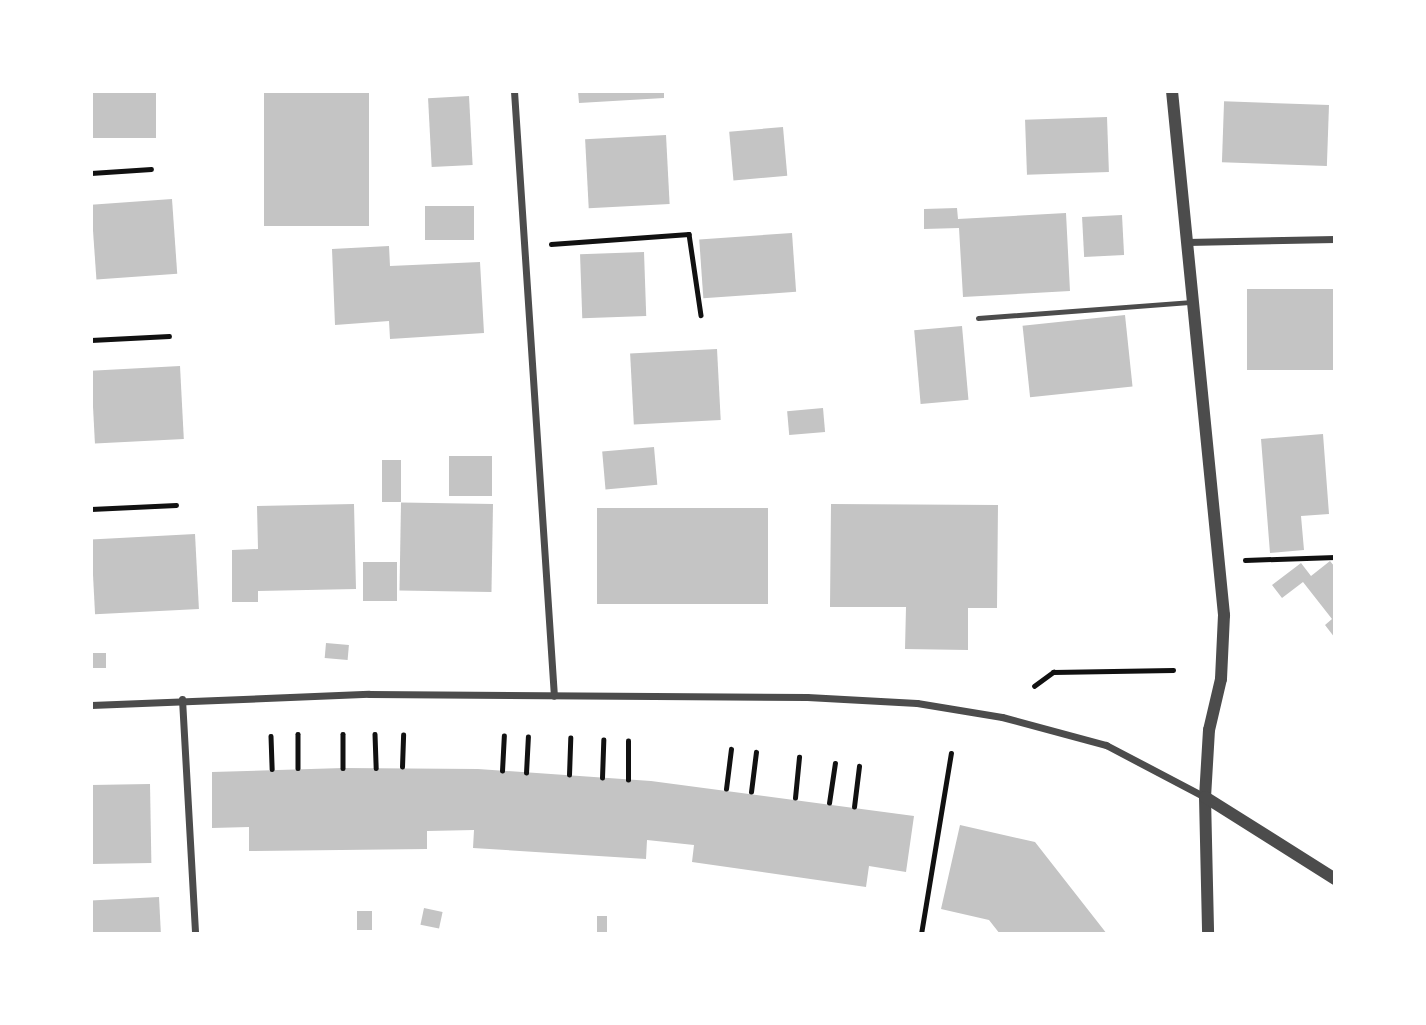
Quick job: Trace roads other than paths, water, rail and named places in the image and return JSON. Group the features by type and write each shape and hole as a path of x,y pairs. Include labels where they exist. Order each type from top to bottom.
{"street":[{"path":"514,91 554,696"},
{"path":"1172,91 1224,615 1224,656 1209,730 1205,797 1208,934"},
{"path":"1186,242 1335,239"},
{"path":"91,705 182,699 369,694 807,697 962,709 1126,752 1205,797 1335,879"},
{"path":"182,699 195,934"}],"lane":[{"path":"978,318 1192,302"}]}
